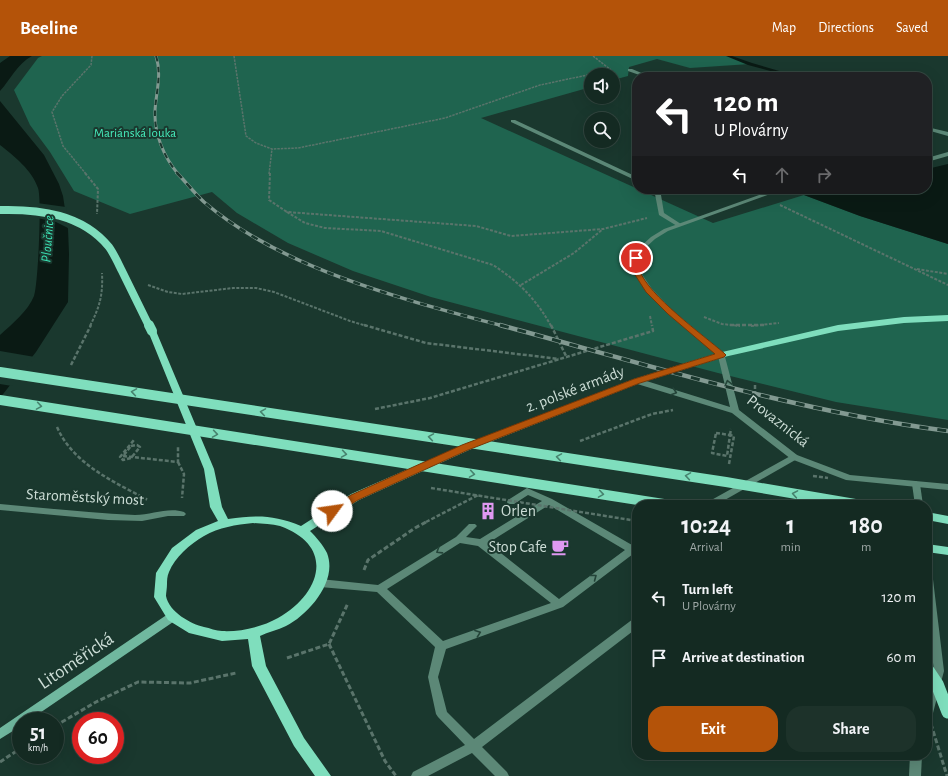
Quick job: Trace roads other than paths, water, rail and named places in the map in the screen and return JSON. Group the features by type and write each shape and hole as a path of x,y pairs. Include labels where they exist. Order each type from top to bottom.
{"main road":[{"path":"0,210 25,210 65,216 92,229 103,238 110,248 152,331 209,469 216,507 225,523"},
{"name":"2. polské armády","path":"302,531 355,498 465,448 637,381 722,355 838,328 904,320 948,318"},
{"path":"0,372 726,482 832,500"},
{"path":"0,400 638,500"},
{"path":"932,517 948,520"},
{"path":"253,519 280,522 302,531 313,541 321,554 323,568 320,584 306,604 282,622 253,633 222,636 194,630 172,618 160,596 162,573 176,551 200,533 225,523 253,519"},
{"path":"932,549 948,551"},
{"name":"Litoměřická","path":"0,734 172,618"},
{"path":"253,633 259,666 299,742 324,776"},
{"path":"932,676 937,684 948,712"}],"street":[{"path":"630,70 635,72"},
{"path":"513,121 632,177"},
{"path":"932,129 948,134"},
{"path":"932,159 948,154"},
{"path":"658,194 661,214 680,225"},
{"path":"722,355 671,312 649,290 636,270 636,258 642,248 652,238 666,230 768,194"},
{"name":"Provaznická","path":"722,355 735,411 794,457 849,478 948,487"},
{"path":"637,381 735,411"},
{"path":"718,500 794,457"},
{"path":"916,484 918,500"},
{"path":"511,502 528,491 549,500 632,546"},
{"path":"481,543 549,500"},
{"name":"Staroměstský most","path":"0,507 108,517 142,518 168,513 181,514"},
{"path":"320,584 380,589 459,539 472,526"},
{"path":"459,539 481,543 559,604"},
{"path":"441,646 559,604 632,549"},
{"path":"380,589 441,646"},
{"path":"932,613 939,671 932,700"},
{"path":"417,776 474,746 632,626"},
{"path":"441,646 433,676 442,714 503,776"},
{"path":"915,776 916,760"}],"water":[{"path":"10,56 32,56 18,67 0,91 0,63"},
{"name":"Ploučnice","path":"0,101 44,155 59,184 63,196 68,229 69,254 68,302 36,352 0,398 0,335 24,312 34,296 38,260 40,208 38,188 32,175 0,145"},
{"path":"948,164 948,244 860,216 804,195 932,194 932,168"}],"waterway":[{"path":"728,56 780,72"}],"railway":[{"path":"156,56 159,70 155,111 156,128 164,153 178,174"},
{"path":"177,173 204,202 235,225 270,246 307,264 386,293 503,326"},
{"path":"500,325 722,386 834,412 948,431"}],"place":[{"name":"Orlen","path":"488,511"},
{"name":"Stop Cafe","path":"560,547"}],"park label":[{"name":"Mariánská louka","path":"135,133"}]}
